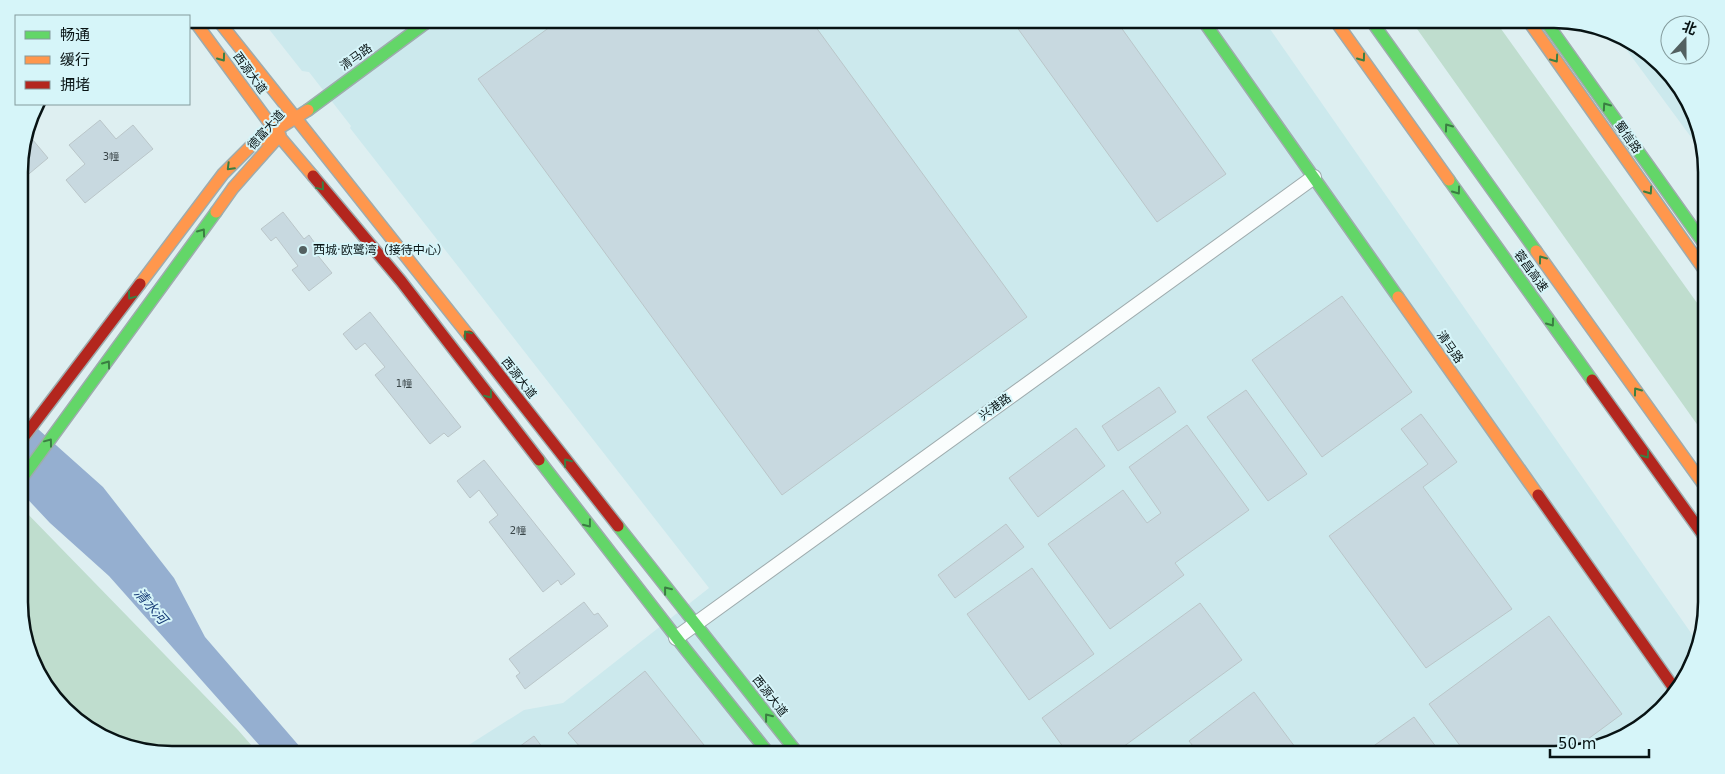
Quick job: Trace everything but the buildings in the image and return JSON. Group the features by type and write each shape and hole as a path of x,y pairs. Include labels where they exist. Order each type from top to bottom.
{"main road":[{"name":"西源大道","path":"200,28 277,133 401,281 676,638 763,746"},
{"name":"西源大道","path":"224,28 792,746"},
{"name":"清马路","path":"297,118 419,28"},
{"name":"清马路","path":"1208,28 1672,685"},
{"name":"蓉昌高速","path":"1340,28 1698,528"},
{"name":"蓉昌高速","path":"1376,28 1698,477"},
{"name":"蜀信路","path":"1533,28 1698,261"},
{"name":"蜀信路","path":"1550,28 1698,236"},
{"name":"德富大道","path":"28,431 223,174 251,146 277,133 297,118"},
{"name":"德富大道","path":"28,469 233,188 277,133"}],"street":[{"name":"兴港路","path":"676,638 1314,177"}],"shaded area":[{"path":"268,28 1269,28 1694,637 1687,658 1662,698 1634,722 1600,739 1582,744 1563,746 467,746 524,710 563,703 709,588 350,128 351,126 309,72 302,71"},
{"path":"1623,46 1641,57 1668,84 1687,116 1694,141"}],"green space":[{"path":"1416,28 1500,28 1698,304 1698,426"},
{"path":"28,514 252,746 162,746 143,744 116,736 99,727 70,704 47,675 38,658 32,640 28,603"}],"water":[{"name":"清水河","path":"28,420 103,487 174,578 205,637 299,746 260,746 109,576 50,523 28,500"}],"traffic: fast":[{"path":"308,110 419,28"},
{"path":"1208,28 1398,297"},
{"path":"1376,28 1536,251"},
{"path":"1550,28 1698,235"},
{"path":"1449,180 1592,380"},
{"path":"28,470 216,212"},
{"path":"539,460 763,746"},
{"path":"618,526 792,746"}],"traffic: slow":[{"path":"200,28 279,136 313,176"},
{"path":"224,28 469,336"},
{"path":"1340,28 1449,180"},
{"path":"1533,28 1698,261"},
{"path":"140,284 223,174 251,146 308,110"},
{"path":"216,212 233,188 280,135"},
{"path":"1536,251 1698,477"},
{"path":"1398,297 1538,495"}],"traffic: jam":[{"path":"313,176 401,281 539,460"},
{"path":"28,431 140,284"},
{"path":"469,336 618,526"},
{"path":"1592,380 1698,528"},
{"path":"1538,495 1672,685"}],"place":[{"name":"西城·欧鹭湾（接待中心）","path":"303,250"}]}
